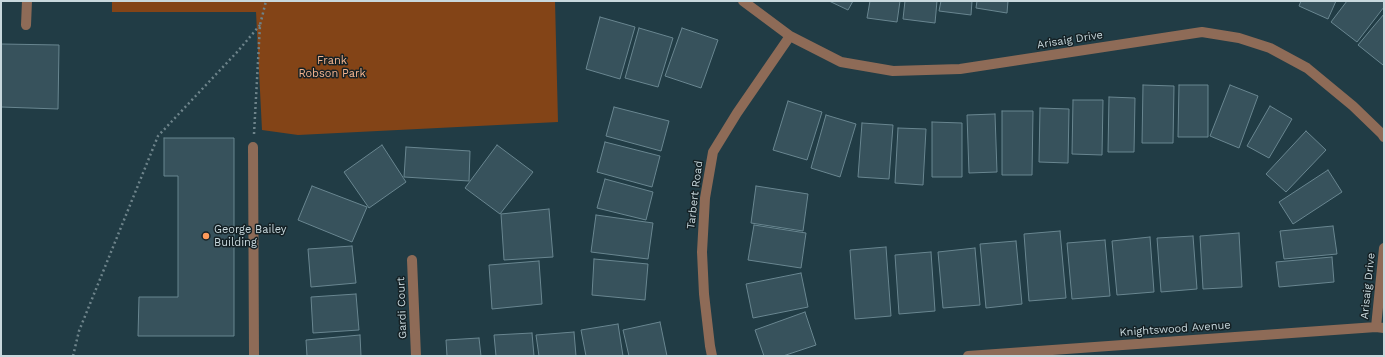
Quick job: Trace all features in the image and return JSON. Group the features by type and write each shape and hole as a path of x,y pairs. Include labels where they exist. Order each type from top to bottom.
{"street":[{"path":"26,25 27,1"},
{"name":"Arisaig Drive","path":"743,1 790,36 841,62 893,71 960,69 1202,32 1240,38 1270,48 1307,68 1353,106 1384,137"},
{"name":"Tarbert Road","path":"712,356 704,294 702,252 705,198 713,152 736,113 790,36"},
{"path":"253,147 254,356"},
{"name":"Arisaig Drive","path":"1380,327 1384,248"},
{"name":"Gardi Court","path":"412,260 416,356"},
{"name":"Knightswood Avenue","path":"968,356 1380,327"}],"path":[{"path":"253,147 260,25 266,1"},
{"path":"73,356 79,331 158,136 238,51 260,25"}],"green space":[{"name":"Frank Robson Park","path":"112,1 555,1 558,122 298,135 262,130 256,12 112,12"}],"building":[{"path":"829,1 853,1 848,10"},
{"path":"870,1 900,1 897,22 867,18"},
{"path":"905,1 937,1 935,23 903,19"},
{"path":"941,1 972,1 971,15 939,11"},
{"path":"977,1 1008,1 1007,13 976,8"},
{"path":"1301,1 1336,1 1328,19 1299,6"},
{"path":"1347,1 1384,1 1384,7 1357,42 1331,22"},
{"path":"1384,14 1384,63 1383,65 1358,45"},
{"path":"600,17 635,27 620,79 586,69"},
{"path":"639,28 673,38 658,87 625,78"},
{"path":"682,28 718,40 701,88 665,76"},
{"path":"1,44 59,45 58,109 1,107"},
{"path":"1143,85 1174,86 1173,143 1142,143"},
{"path":"1179,85 1208,85 1208,137 1178,137"},
{"path":"1230,85 1258,96 1239,148 1210,136"},
{"path":"1109,97 1135,98 1134,152 1108,152"},
{"path":"1073,100 1103,100 1102,155 1072,154"},
{"path":"788,101 822,112 807,160 773,150"},
{"path":"1270,106 1292,119 1269,158 1247,146"},
{"path":"614,107 669,121 661,151 606,136"},
{"path":"1040,108 1069,109 1068,163 1039,162"},
{"path":"1002,111 1033,111 1032,175 1002,175"},
{"path":"995,114 997,172 969,173 967,115"},
{"path":"826,115 856,124 840,177 811,168"},
{"path":"932,122 962,123 962,177 932,177"},
{"path":"862,123 893,125 889,179 858,177"},
{"path":"898,128 926,129 923,185 895,183"},
{"path":"1306,131 1326,150 1286,192 1266,174"},
{"name":"George Bailey Building","path":"164,138 234,138 234,336 138,336 139,297 178,297 178,176 164,176"},
{"path":"605,142 660,156 652,187 597,172"},
{"path":"382,145 406,182 369,208 344,172"},
{"path":"497,145 533,172 500,214 465,188"},
{"path":"406,147 470,151 469,181 404,177"},
{"path":"1328,170 1342,192 1293,224 1279,202"},
{"path":"605,179 653,192 646,220 597,208"},
{"path":"312,186 367,207 352,242 298,220"},
{"path":"756,186 808,194 803,231 751,223"},
{"path":"549,209 553,257 504,260 501,214"},
{"path":"596,215 653,223 648,259 591,252"},
{"path":"754,225 806,233 801,268 748,260"},
{"path":"1333,226 1337,254 1284,259 1280,231"},
{"path":"1060,231 1066,298 1029,301 1024,234"},
{"path":"1239,233 1242,287 1203,289 1200,236"},
{"path":"1193,236 1197,289 1161,292 1157,238"},
{"path":"1150,237 1154,292 1117,295 1112,241"},
{"path":"1105,240 1110,296 1072,299 1067,243"},
{"path":"1016,241 1022,304 986,308 980,244"},
{"path":"352,246 356,283 311,287 308,249"},
{"path":"886,247 891,316 855,319 850,250"},
{"path":"975,248 980,305 943,308 938,252"},
{"path":"931,252 935,311 899,314 895,255"},
{"path":"1332,257 1334,282 1279,287 1276,262"},
{"path":"594,259 648,264 645,300 592,295"},
{"path":"539,261 542,304 492,309 489,265"},
{"path":"801,273 808,307 753,318 746,284"},
{"path":"356,294 359,330 313,333 311,297"},
{"path":"805,312 816,345 783,356 764,356 755,330"},
{"path":"660,322 667,356 629,356 623,330"},
{"path":"618,324 623,356 586,356 581,330"},
{"path":"574,332 576,356 539,356 536,335"},
{"path":"532,333 534,356 496,356 494,335"},
{"path":"360,335 361,356 307,356 306,340"},
{"path":"479,338 481,356 447,356 446,340"}],"place":[{"name":"George Bailey Building","path":"206,236"}]}
